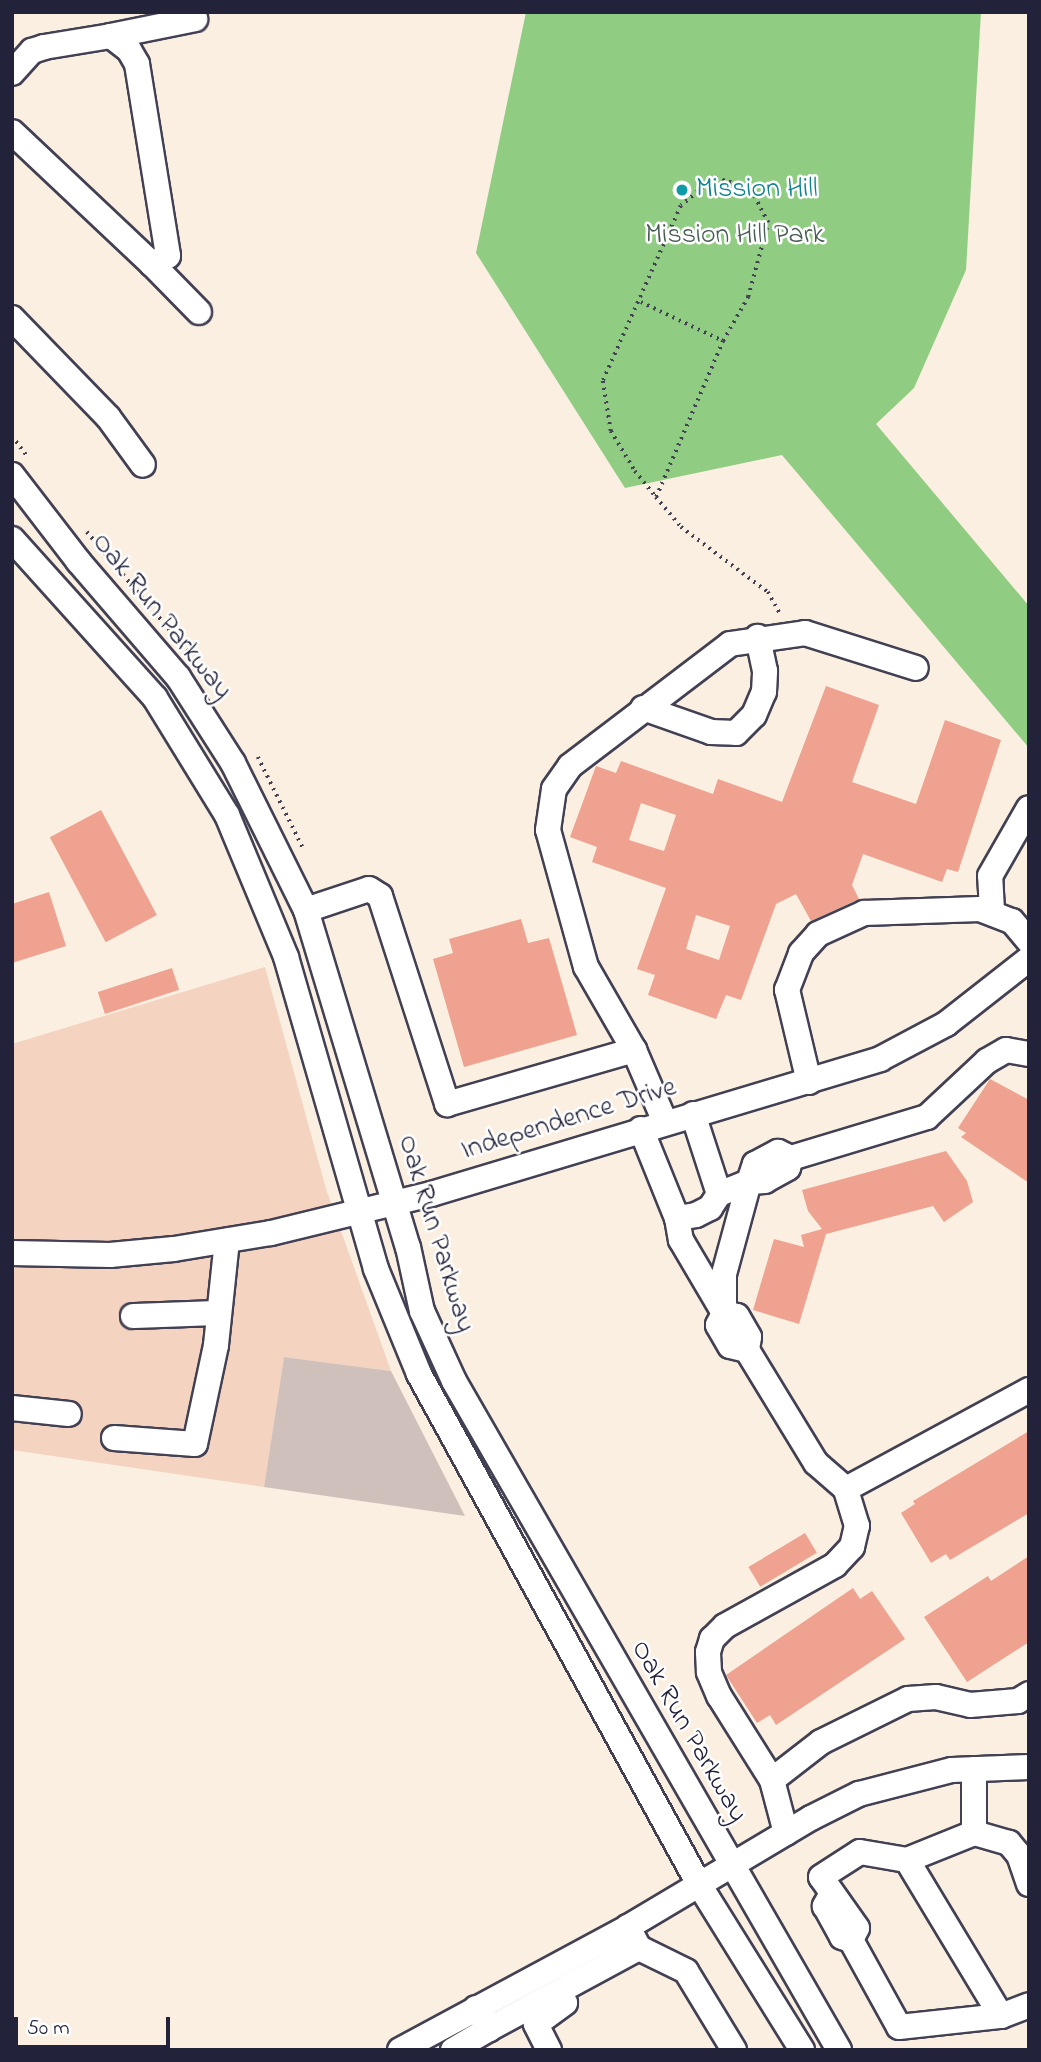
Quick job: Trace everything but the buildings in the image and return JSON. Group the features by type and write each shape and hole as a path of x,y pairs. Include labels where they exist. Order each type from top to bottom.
{"street":[{"path":"12,73 32,51 195,19"},
{"path":"111,36 137,64 168,256 152,264"},
{"path":"12,132 199,312"},
{"path":"12,318 108,417 144,465"},
{"name":"Oak Run Parkway","path":"12,475 52,527 143,633 208,720 306,910 394,1204 422,1311 454,1381 730,1868 839,2050"},
{"path":"17,554 52,527"},
{"name":"Oak Run Parkway","path":"17,554 155,698 227,815 286,957 376,1269 419,1374 700,1886 802,2050"},
{"path":"665,1122 634,1050 586,967 551,844 548,816 554,789 570,766 719,649 758,637 790,632 819,635 916,668"},
{"path":"643,708 711,732 736,733 754,715 764,692 765,671 758,637"},
{"path":"992,911 990,876 1029,808"},
{"path":"306,910 369,888 380,896 442,1100 447,1104 634,1050"},
{"path":"809,1082 787,990 801,953 818,934 864,913 992,911 1012,921 1029,941"},
{"name":"Independence Drive","path":"12,1253 110,1255 227,1241 361,1214 880,1059 925,1037 1029,959"},
{"path":"677,1218 710,1208 719,1194 749,1182 765,1181 788,1168 791,1158 927,1118 987,1060 1006,1050 1029,1054"},
{"path":"693,1114 719,1194"},
{"path":"642,1129 677,1218 681,1240 724,1313 737,1316 749,1337 747,1350 816,1463 846,1489 857,1526 852,1547 835,1564 726,1626 712,1639 708,1652 709,1672 719,1696 772,1780 786,1833"},
{"path":"724,1313 724,1274 749,1182"},
{"path":"114,1438 195,1444 218,1313 227,1241"},
{"path":"133,1316 218,1313"},
{"path":"846,1489 1029,1390"},
{"path":"12,1408 69,1414"},
{"path":"772,1780 821,1742 908,1699 936,1697 970,1705 1018,1701 1029,1694"},
{"path":"548,2050 536,2024 545,2014 640,1944 700,1886 786,1833 872,1790 933,1773 1029,1767"},
{"path":"974,1769 974,1833"},
{"path":"1029,1884 1024,1852 1009,1843 974,1833 907,1860 860,1852 821,1877 831,1895 841,1899 857,1928 852,1940 899,2027 1001,2016 1029,2005"},
{"path":"907,1860 1001,2016"},
{"path":"400,2050 476,2008 640,1944"},
{"path":"453,2050 640,1944"},
{"path":"640,1944 687,1971 730,2049"},
{"path":"476,2008 489,2029"},
{"path":"516,2014 535,2050"}],"path":[{"path":"656,497 723,341 748,297 768,223 751,189 714,178 681,206 641,302 603,381 611,430 656,497 681,527 768,593 790,632"},
{"path":"641,302 723,341"}],"shaded area":[{"path":"265,967 326,1189 391,1371 284,1357 264,1487 12,1450 12,1044"},
{"path":"284,1357 391,1371 465,1516 264,1487"}],"green space":[{"name":"Mission Hill Park","path":"526,12 981,12 966,270 914,388 876,424 1029,606 1029,748 782,455 625,488 476,253"}],"place":[{"name":"Mission Hill","path":"682,190"}]}
